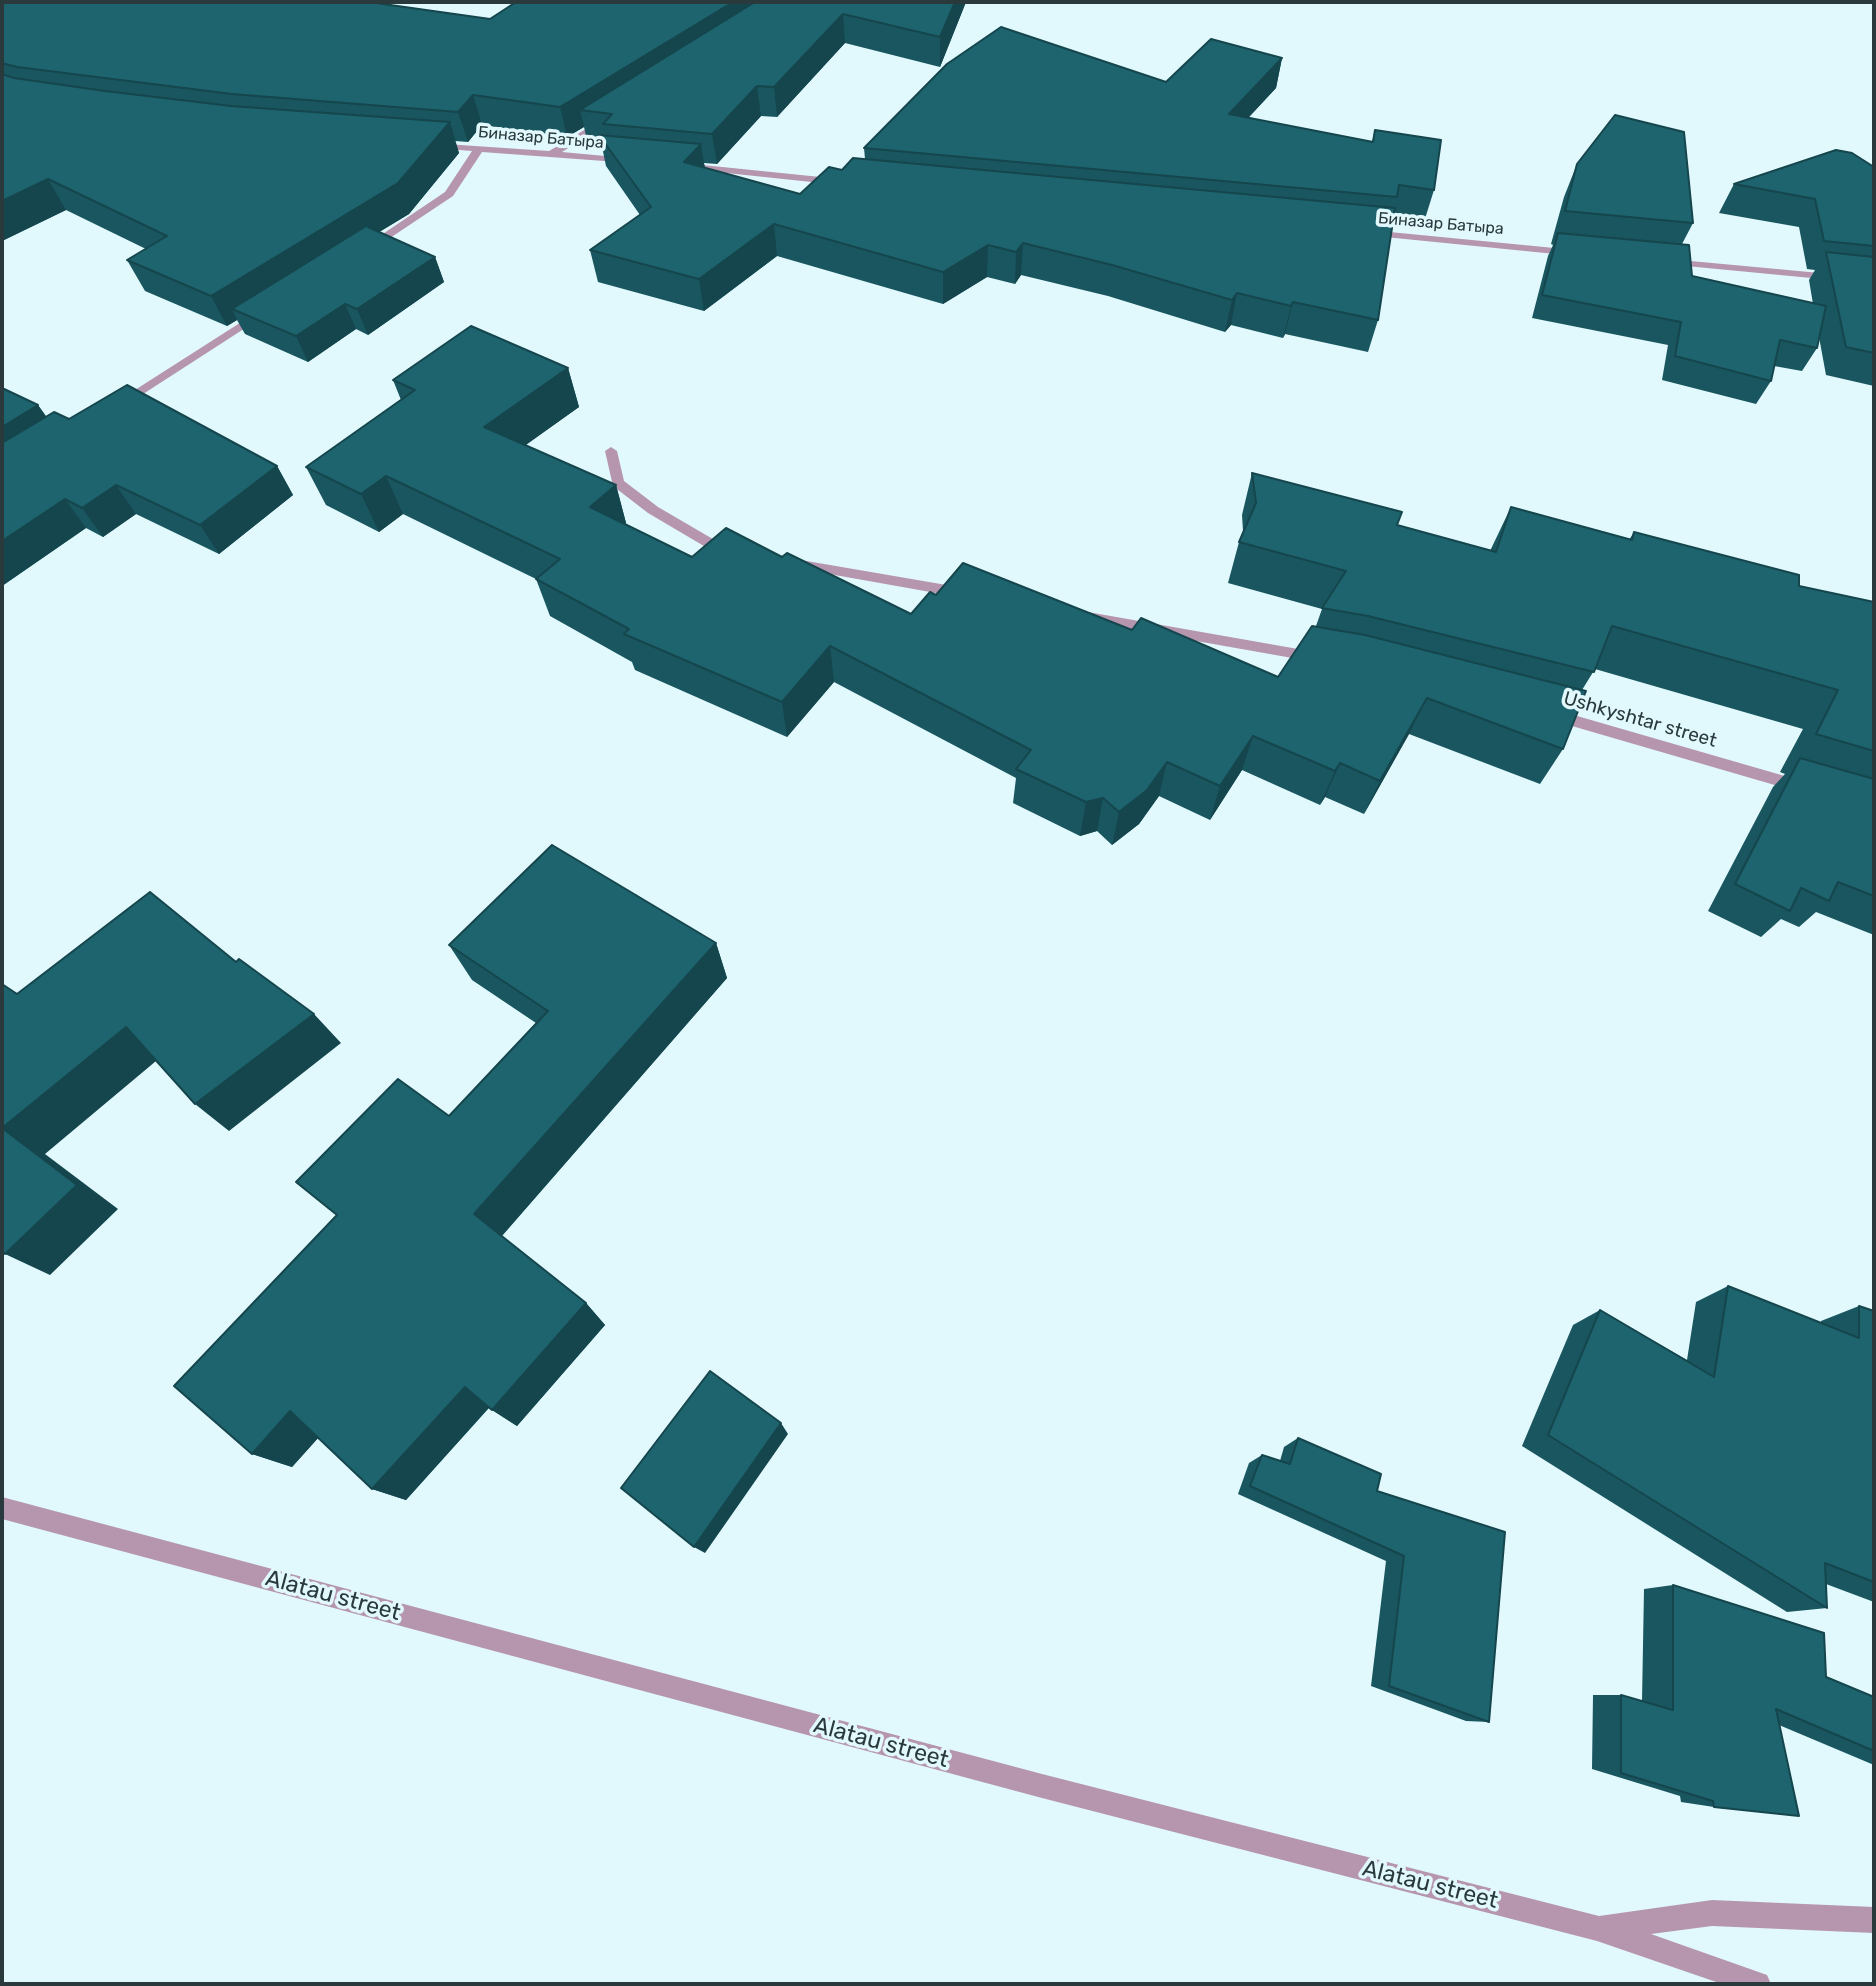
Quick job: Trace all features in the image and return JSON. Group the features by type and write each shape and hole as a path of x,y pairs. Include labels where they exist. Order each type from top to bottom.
{"street":[{"path":"552,154 621,110"},
{"name":"Биназар Батыра","path":"425,144 635,162"},
{"path":"358,255 449,194 479,149"},
{"path":"676,166 855,183"},
{"name":"Биназар Батыра","path":"1353,231 1587,254"},
{"path":"1655,260 1874,281"},
{"path":"104,415 275,305"},
{"path":"611,451 618,483 653,510 714,546 740,552"},
{"path":"778,561 982,596"},
{"path":"1077,615 1327,659"},
{"name":"Ushkyshtar street","path":"1535,710 1822,793"},
{"name":"Alatau street","path":"2,1508 1042,1786 1597,1928 1758,1984"},
{"path":"1597,1928 1712,1913 1874,1920"}],"building":[{"path":"2,2 369,2 490,19 516,2 733,2 560,107 473,95 458,112 232,94 17,67 2,63"},
{"path":"755,2 955,2 940,37 843,14 774,87 757,86 712,134 603,124 612,114 580,110"},
{"path":"1001,27 1166,82 1211,39 1282,58 1229,114 1373,142 1375,130 1441,140 1434,190 1399,185 1397,197 864,148 947,64"},
{"path":"2,74 105,91 231,106 450,122 398,183 211,296 127,260 167,236 48,179 2,201"},
{"path":"1615,115 1684,132 1693,223 1565,211 1577,164"},
{"path":"599,135 701,144 684,162 800,194 829,167 842,170 853,158 1395,208 1378,320 1293,302 1291,306 1237,293 1232,300 1112,265 1023,243 1016,252 988,245 943,272 774,224 699,279 590,250 651,207"},
{"path":"1836,150 1852,153 1874,167 1874,246 1824,241 1815,199 1734,184"},
{"path":"371,223 368,227 435,257 357,309 345,304 296,336 232,309"},
{"path":"1558,233 1689,245 1692,276 1826,306 1817,348 1780,340 1771,381 1675,356 1681,322 1542,295"},
{"path":"1826,252 1874,257 1874,353 1846,347"},
{"path":"471,326 568,368 484,427 616,485 590,507 692,557 726,528 782,557 787,553 911,614 930,592 936,595 963,563 1132,630 1141,618 1278,677 1312,626 1365,635 1586,691 1563,749 1427,698 1380,781 1340,763 1335,771 1253,736 1220,786 1167,762 1147,790 1119,812 1103,798 1086,802 1016,769 1031,750 830,646 782,702 624,634 629,629 536,579 560,559 386,476 361,494 306,467 415,390 393,380"},
{"path":"127,385 277,466 200,525 116,485 82,508 65,499 2,541 2,443 54,412 69,419"},
{"path":"2,388 38,405 2,427"},
{"path":"1252,473 1402,512 1397,525 1496,552 1511,507 1632,540 1634,532 1799,575 1799,586 1874,602 1874,751 1816,734 1838,690 1612,626 1594,672 1368,616 1322,608 1346,571 1239,542 1256,503"},
{"path":"1800,758 1874,779 1874,896 1838,882 1829,901 1801,888 1790,911 1735,884"},
{"path":"552,845 716,943 474,1214 586,1303 492,1410 465,1387 372,1489 290,1411 252,1454 174,1386 337,1215 296,1182 398,1079 449,1116 548,1011 449,945"},
{"path":"150,892 236,962 239,959 314,1014 195,1104 126,1027 2,1128 2,984 17,994"},
{"path":"2,1128 77,1185 5,1254 2,1252"},
{"path":"1728,1286 1859,1338 1859,1306 1874,1311 1874,1582 1825,1563 1827,1608 1548,1435 1600,1310 1714,1377"},
{"path":"710,1371 781,1423 694,1547 621,1488"},
{"path":"1298,1438 1381,1474 1377,1491 1505,1532 1489,1722 1389,1686 1404,1556 1250,1486 1262,1455 1290,1464"},
{"path":"1673,1585 1824,1633 1826,1677 1874,1697 1874,1751 1776,1709 1799,1816 1714,1807 1713,1801 1621,1773 1621,1695 1673,1710"}]}
